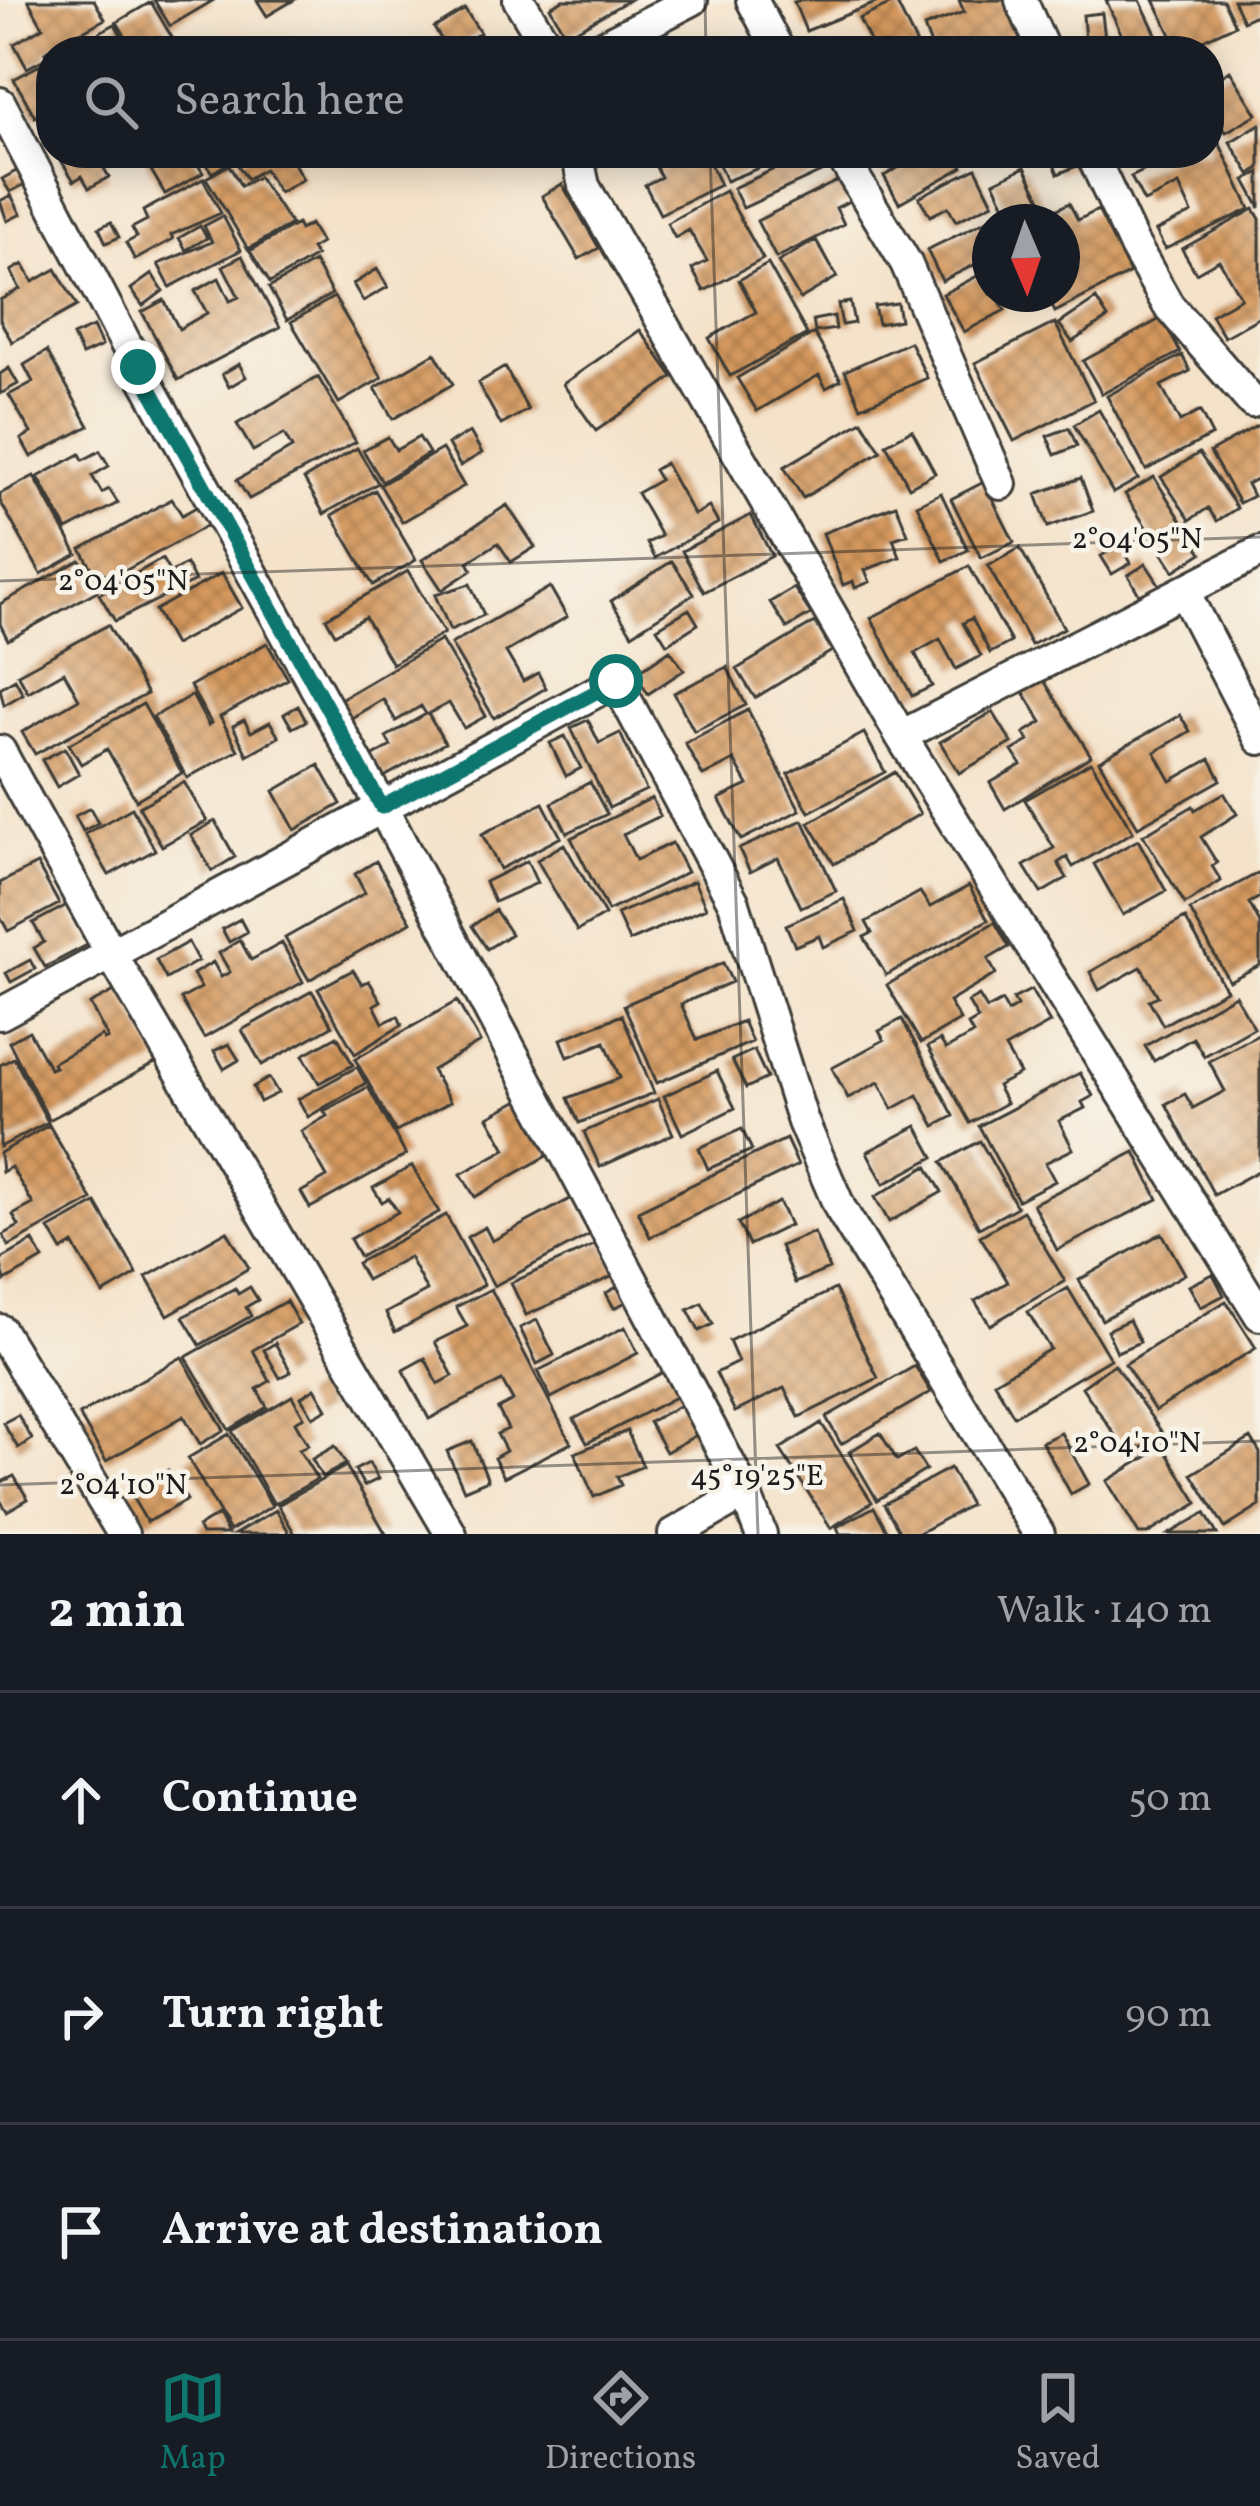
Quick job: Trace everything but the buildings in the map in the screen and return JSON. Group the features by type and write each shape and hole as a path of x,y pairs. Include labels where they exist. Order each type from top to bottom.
{"street":[{"path":"520,0 541,36"},
{"path":"622,36 692,0"},
{"path":"752,0 771,36"},
{"path":"1021,0 1037,36"},
{"path":"0,103 138,367 382,807 745,1493 760,1534"},
{"path":"581,168 584,186 901,736 1260,1316"},
{"path":"849,168 906,263 1000,484"},
{"path":"1098,168 1168,304 1252,402"},
{"path":"901,736 1260,552"},
{"path":"1184,592 1260,740"},
{"path":"0,1015 616,681 734,903 803,1122 840,1208 1039,1534"},
{"path":"0,751 113,957 452,1534"},
{"path":"0,1330 123,1534"},
{"path":"674,1534 745,1493"}],"route":[{"path":"138,367 382,807 616,681"}]}
